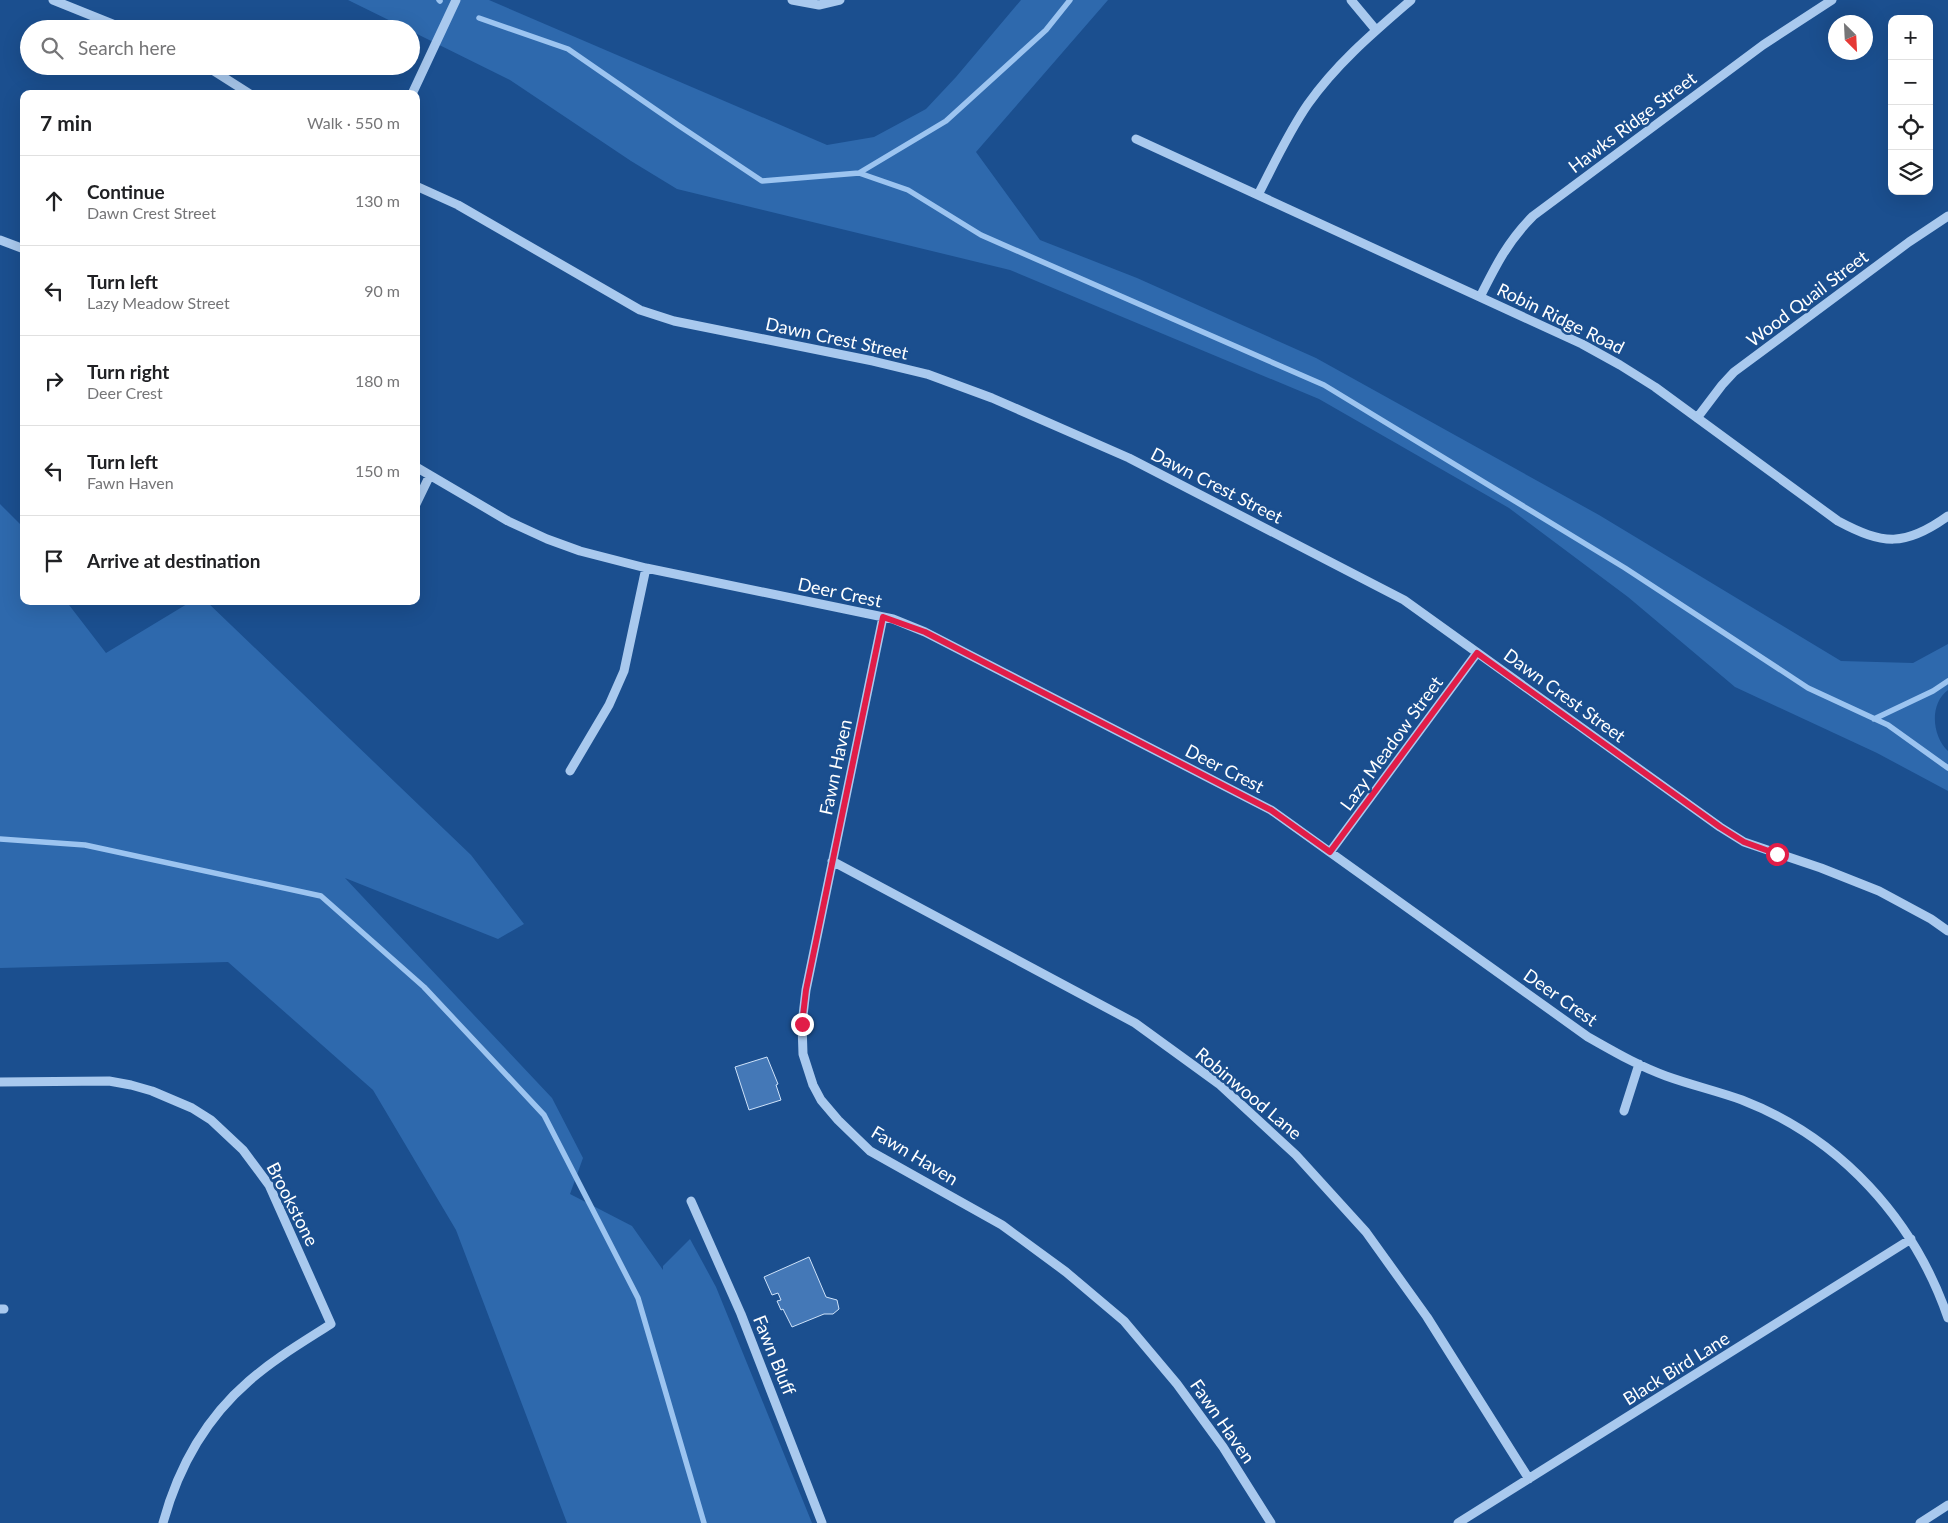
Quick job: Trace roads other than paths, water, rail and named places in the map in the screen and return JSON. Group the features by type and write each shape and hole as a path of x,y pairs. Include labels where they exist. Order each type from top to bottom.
{"street":[{"path":"53,0 103,20"},
{"path":"414,90 456,0"},
{"path":"792,0 819,5 840,0"},
{"path":"1351,0 1376,30"},
{"path":"1258,195 1286,139 1309,103 1336,69 1376,30 1411,0"},
{"name":"Hawks Ridge Street","path":"1480,297 1500,256 1521,228 1534,216 1763,45 1832,0"},
{"path":"220,75 244,90"},
{"name":"Robin Ridge Road","path":"1136,139 1582,344 1620,364 1838,521 1860,533 1880,540 1906,538 1931,529 1948,516"},
{"name":"Dawn Crest Street","path":"420,188 458,205 640,310 674,320 927,374 992,398 1129,458 1404,600 1720,827 1744,842 1821,868 1879,891 1931,919 1948,931"},
{"name":"Wood Quail Street","path":"1697,418 1734,372 1909,242 1948,216"},
{"path":"0,240 20,248"},
{"name":"Deer Crest","path":"420,469 508,521 547,539 580,551 646,568 883,617 925,632 1271,810 1588,1037 1666,1076 1742,1100 1774,1115 1806,1133 1835,1154 1862,1178 1886,1204 1911,1239 1926,1266 1948,1318"},
{"path":"420,496 430,475"},
{"path":"570,771 609,705 624,671 646,568"},
{"name":"Fawn Haven","path":"883,617 806,990 802,1024 803,1054 813,1085 821,1100 838,1120 870,1151 1002,1226 1066,1272 1124,1321 1183,1392 1223,1448 1271,1523"},
{"name":"Lazy Meadow Street","path":"1330,852 1477,653"},
{"name":"Robinwood Lane","path":"832,861 1134,1023 1219,1084 1296,1155 1366,1232 1427,1317 1529,1479"},
{"path":"1624,1111 1639,1064"},
{"name":"Brookstone","path":"0,1082 109,1081 152,1091 192,1108 211,1120 243,1150 269,1185 331,1324 271,1363 228,1400 204,1430 180,1471 162,1523"},
{"name":"Fawn Bluff","path":"691,1201 741,1314 822,1523"},
{"name":"Black Bird Lane","path":"1458,1523 1911,1239"},
{"path":"1920,1523 1948,1506"}],"waterway":[{"path":"479,18 568,49 762,181 859,173 946,121 1046,30 1070,0"},
{"path":"859,173 908,190 981,235 1324,385 1625,568 1808,688 1888,725 1948,768"},
{"path":"1874,719 1933,691 1948,681"},
{"path":"0,839 85,845 321,896 424,987 544,1115 638,1298 704,1523"}]}
